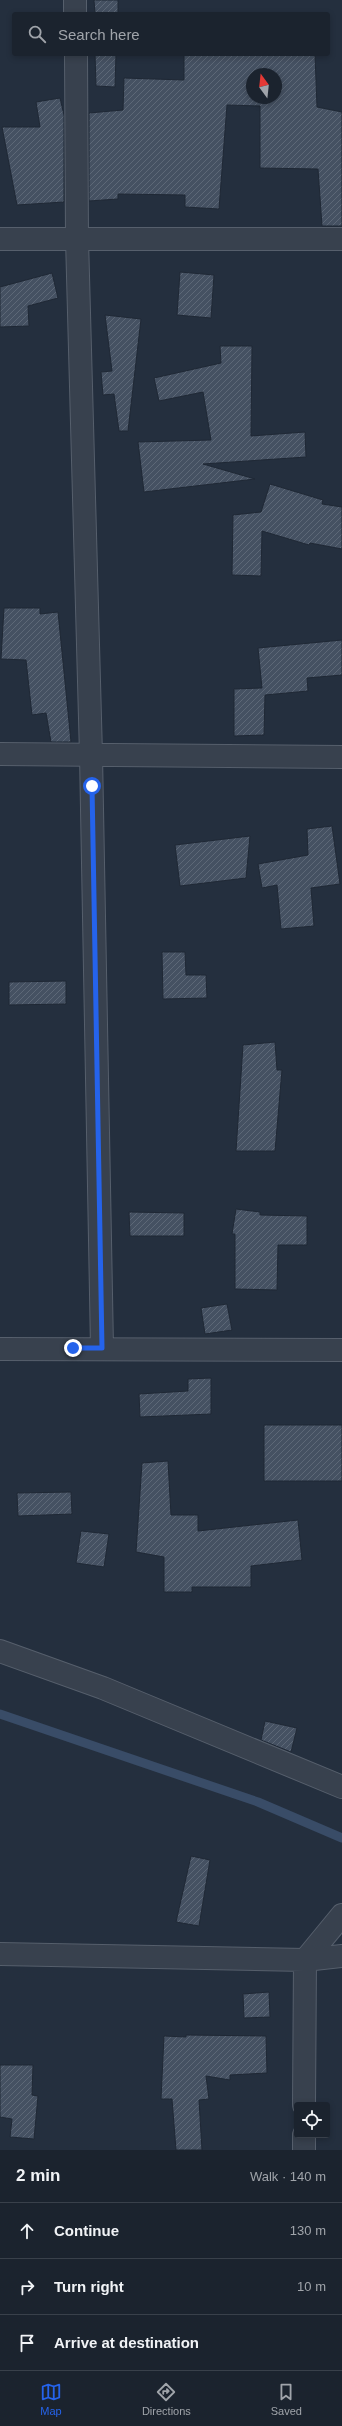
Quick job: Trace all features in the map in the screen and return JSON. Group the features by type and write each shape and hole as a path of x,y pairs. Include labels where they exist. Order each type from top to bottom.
{"street":[{"path":"75,0 75,12"},
{"path":"76,56 77,239 91,755 102,1348"},
{"path":"0,239 342,239"},
{"path":"0,754 342,757"},
{"path":"0,1349 102,1348 342,1350"},
{"path":"0,1651 103,1688 342,1787"},
{"path":"304,2102 305,1960 342,1915"},
{"path":"0,1954 305,1960 342,1956"},
{"path":"304,2138 304,2150"}],"building":[{"path":"94,0 118,0 118,12 95,12"},
{"path":"95,56 116,56 115,87 96,86"},
{"path":"184,56 315,56 317,107 342,112 342,226 322,226 318,169 260,168 260,106 227,105 219,209 185,207 185,195 118,194 118,199 89,201 89,113 123,110 124,78 184,80"},
{"path":"60,98 64,115 64,202 17,205 2,127 40,127 36,102"},
{"path":"180,272 214,275 211,318 177,315"},
{"path":"52,273 58,298 28,306 29,326 0,327 0,287"},
{"path":"105,315 141,319 128,431 119,431 114,394 103,395 101,372 112,371"},
{"path":"220,346 252,346 251,436 305,432 306,457 203,464 255,479 144,492 138,442 211,440 203,392 159,401 154,378 221,363"},
{"path":"270,484 323,500 322,504 342,507 342,549 310,543 309,545 262,531 261,576 232,575 233,515 261,512"},
{"path":"4,608 40,608 40,614 58,612 71,742 51,742 46,713 32,715 26,660 1,659"},
{"path":"342,640 342,675 307,678 308,691 265,695 264,735 234,736 234,689 262,688 258,648"},
{"path":"332,826 340,884 311,888 314,926 281,929 277,885 262,888 258,864 308,855 307,829"},
{"path":"250,836 246,878 180,886 175,845"},
{"path":"162,952 185,952 186,975 206,975 207,998 163,999"},
{"path":"66,981 66,1004 9,1005 9,982"},
{"path":"275,1042 277,1070 282,1070 275,1151 236,1151 243,1045"},
{"path":"236,1209 260,1212 260,1215 307,1216 307,1245 278,1245 277,1290 235,1289 235,1234 232,1234"},
{"path":"129,1212 184,1213 184,1236 130,1236"},
{"path":"227,1304 232,1330 205,1334 201,1308"},
{"path":"211,1378 211,1414 140,1417 139,1394 188,1391 188,1379"},
{"path":"264,1425 342,1425 342,1481 264,1481"},
{"path":"168,1461 171,1515 198,1515 198,1531 298,1520 302,1560 251,1566 251,1587 192,1587 192,1592 164,1592 164,1557 136,1552 142,1463"},
{"path":"71,1492 72,1514 18,1516 17,1493"},
{"path":"81,1531 109,1534 104,1567 76,1563"},
{"path":"265,1721 297,1728 291,1752 261,1740"},
{"path":"191,1856 210,1860 199,1926 176,1922"},
{"path":"269,1992 270,2017 244,2018 243,1994"},
{"path":"186,2035 266,2036 267,2073 230,2075 230,2080 206,2076 209,2099 199,2100 202,2150 176,2150 172,2099 161,2099 164,2036 186,2037"},
{"path":"0,2065 33,2065 32,2095 38,2096 34,2139 10,2137 12,2119 0,2117"}],"waterway":[{"path":"0,1714 258,1802 342,1838"}],"route":[{"path":"73,1348 102,1348 92,786"}]}
